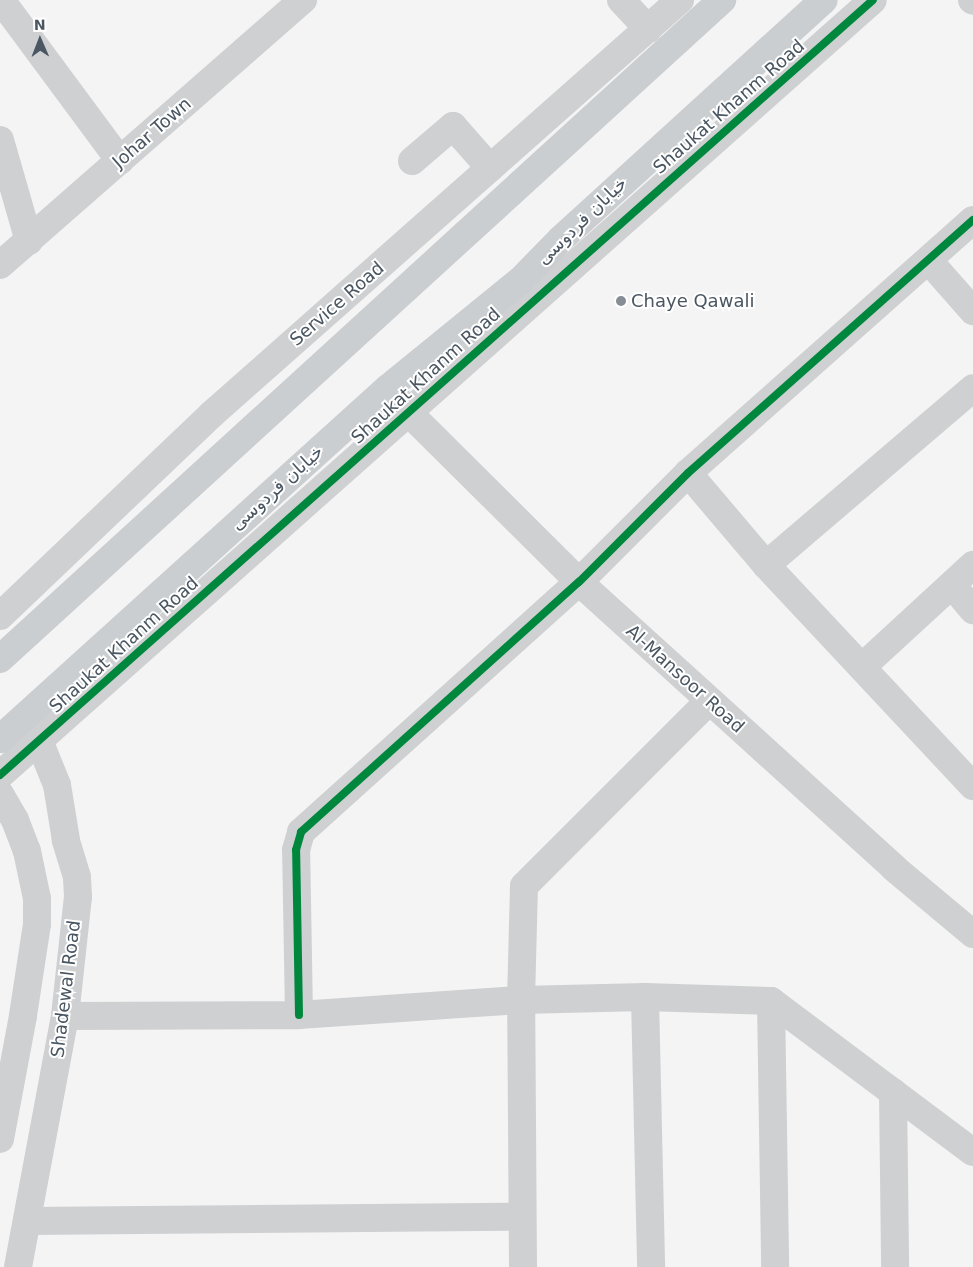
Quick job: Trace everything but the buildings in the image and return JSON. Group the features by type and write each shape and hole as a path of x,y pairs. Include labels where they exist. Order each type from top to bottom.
{"main road":[{"path":"8,652 722,0"},
{"name":"خیابان فردوسی","path":"9,730 388,388 521,280 561,238 806,10 824,0"}],"street":[{"path":"1,0 120,160"},
{"path":"621,0 648,29"},
{"name":"Service Road","path":"2,605 212,414 680,0"},
{"name":"Shaukat Khanm Road","path":"0,775 874,0"},
{"name":"Johar Town","path":"0,265 30,241 120,160 288,5"},
{"path":"412,161 453,126 490,168"},
{"path":"0,140 30,241"},
{"path":"299,1015 296,850 301,832 579,582 688,473 973,220"},
{"path":"929,261 973,311"},
{"name":"Al-Mansoor Road","path":"388,388 408,412 579,582 894,868 973,934"},
{"path":"766,565 973,388"},
{"path":"688,473 766,565 973,786"},
{"path":"862,667 973,565"},
{"path":"952,586 973,610"},
{"path":"2,605 8,652"},
{"path":"523,1267 521,1000 524,886 709,701"},
{"name":"Shadewal Road","path":"9,730 37,742 57,785 63,825 77,877 78,897 65,1016 18,1267"},
{"name":"Shadewal Road","path":"0,794 15,820 22,838 33,876 37,899 37,924 23,1016 0,1139"},
{"path":"22,838 63,825"},
{"path":"65,1016 299,1015 521,1000 645,997 771,1001 973,1152"},
{"path":"645,997 651,1267"},
{"path":"771,1001 775,1267"},
{"path":"893,1092 895,1267"},
{"path":"27,1221 522,1217"}],"cycle path":[{"path":"0,775 873,0"},
{"path":"299,1015 296,850 301,832 579,582 688,473 973,220"}],"place":[{"name":"Chaye Qawali","path":"621,301"}]}
